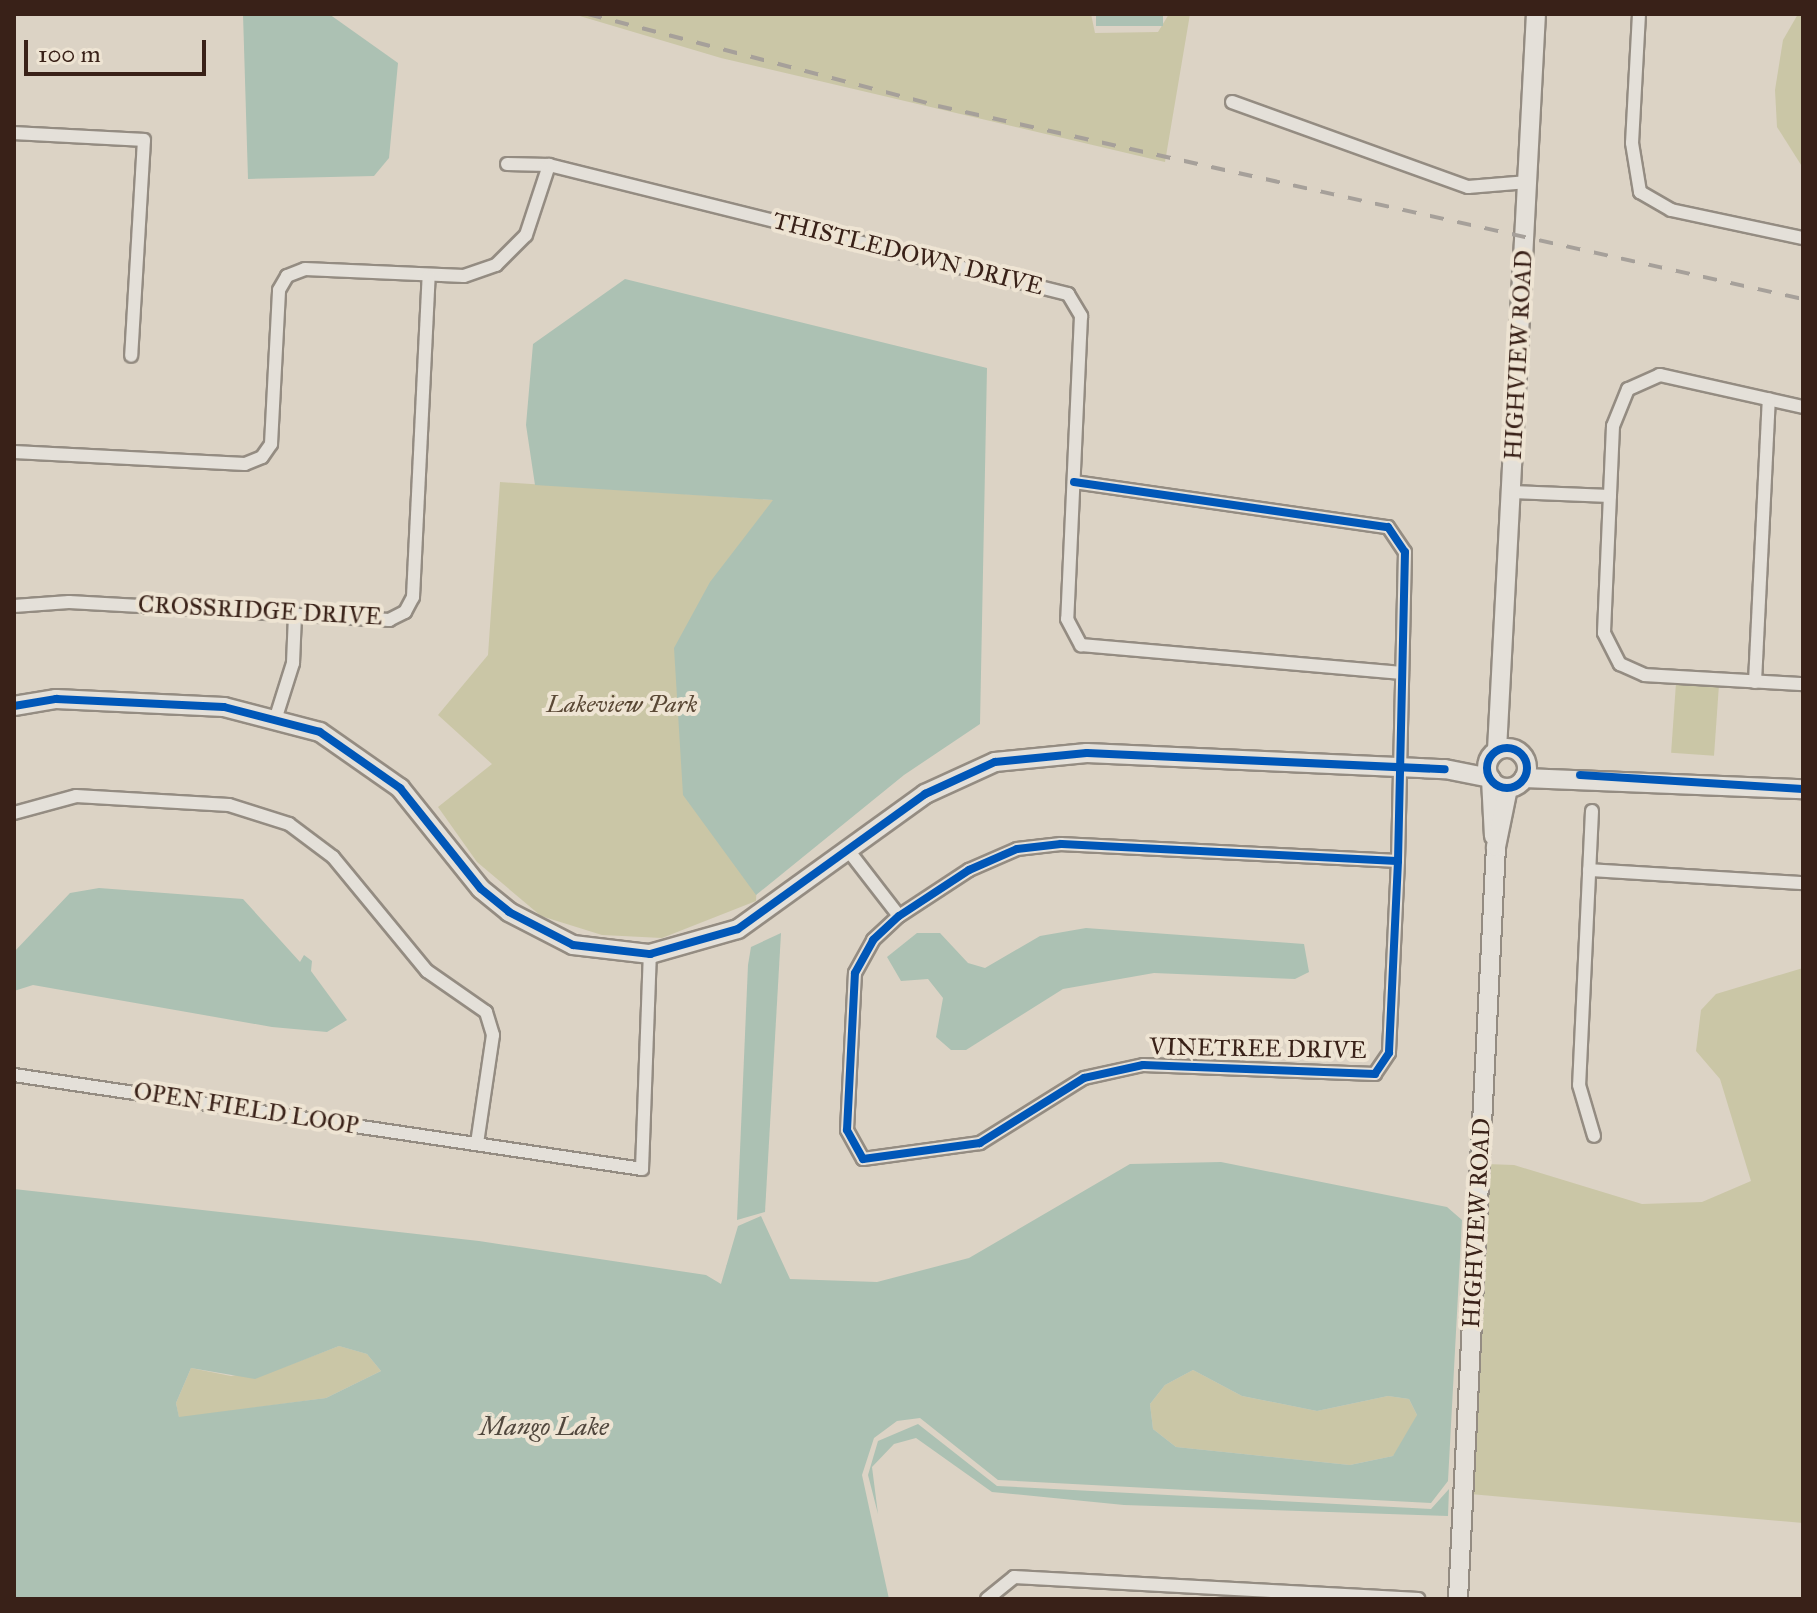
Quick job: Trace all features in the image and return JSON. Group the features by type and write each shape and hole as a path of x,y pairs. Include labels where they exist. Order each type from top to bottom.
{"street":[{"name":"HIGHVIEW ROAD","path":"1458,1599 1496,847 1490,778 1503,697 1536,14"},
{"path":"1639,14 1632,143 1640,192 1671,210 1803,238"},
{"path":"1232,102 1468,187 1528,182"},
{"path":"14,133 144,140 131,356"},
{"name":"THISTLEDOWN DRIVE","path":"507,164 549,165 1068,294 1081,316 1067,619 1081,645 1402,673"},
{"path":"14,452 245,464 271,444 279,290 287,276 305,269 464,276 513,253 549,165"},
{"name":"CROSSRIDGE DRIVE","path":"14,606 69,602 389,620 413,597 429,275"},
{"path":"1803,407 1660,375 1636,382 1616,410 1604,633 1611,656 1645,675 1803,684"},
{"path":"1755,682 1769,399"},
{"name":"VINETREE DRIVE","path":"1074,482 1388,527 1405,552 1398,861 1389,1053 1375,1074 1143,1065 1084,1078 980,1143 863,1159 847,1130 855,973 873,940 899,916 1017,849 1061,844 1398,861"},
{"path":"1512,492 1610,496"},
{"path":"276,717 293,663 295,615"},
{"name":"HIGHVIEW ROAD","path":"1496,847 1516,783 1520,753 1503,697"},
{"path":"14,706 56,699 224,707 276,717 320,732 400,788 481,889 509,912 573,945 650,954 738,929 925,794 1010,760 1087,753 1445,769 1516,783 1580,775 1803,789"},
{"path":"1445,769 1495,752 1520,753 1580,775"},
{"path":"14,813 76,796 229,805 289,824 333,857 427,971 486,1012 493,1035 477,1144"},
{"path":"1592,811 1579,1085 1594,1136"},
{"path":"848,850 899,916"},
{"path":"1589,870 1803,883"},
{"name":"OPEN FIELD LOOP","path":"14,1075 642,1169 650,954"},
{"path":"987,1599 994,1586 1014,1577 1418,1599"}],"green space":[{"path":"573,14 1091,14 1095,33 1158,32 1169,14 1190,14 1165,162 721,58"},
{"path":"1798,14 1803,14 1803,168 1777,127 1775,90 1783,40"},
{"name":"Lakeview Park","path":"500,482 774,500 756,901 662,938 602,935 541,916 477,862 438,807 492,764 438,715 488,655"},
{"path":"1676,683 1719,686 1714,756 1671,753"},
{"path":"1803,968 1803,1523 1470,1494 1486,1164 1514,1165 1642,1204 1702,1202 1751,1181 1720,1079 1696,1051 1701,1010 1716,994"},
{"path":"339,1346 367,1354 381,1371 326,1398 179,1418 176,1403 191,1368 231,1376 284,1367"},
{"path":"1193,1370 1242,1396 1317,1411 1388,1396 1409,1399 1417,1415 1411,1437 1393,1456 1350,1465 1176,1447 1153,1429 1150,1404 1165,1385"}],"water":[{"path":"243,14 329,14 398,63 389,158 374,176 248,179"},
{"path":"1096,14 1163,14 1163,26 1096,26"},
{"path":"625,279 987,368 980,724 904,775 756,895 683,795 674,648 710,582 773,500 535,485 526,425 533,344"},
{"path":"99,888 243,899 300,962 304,955 312,961 311,971 347,1020 327,1032 272,1027 33,985 14,991 14,952 70,893"},
{"path":"1086,928 1304,944 1309,972 1295,979 1154,973 1063,989 966,1050 951,1050 936,1037 943,998 928,979 901,981 887,957 917,933 940,933 968,963 985,968 1040,936"},
{"path":"781,933 765,1212 737,1220 748,965 751,947"},
{"name":"Mango Lake","path":"1221,1162 1447,1207 1462,1220 1448,1481 1431,1503 998,1480 920,1418 897,1421 874,1438 862,1475 889,1599 14,1599 14,1189 479,1241 706,1275 721,1284 738,1226 761,1216 790,1279 877,1282 969,1258 1130,1164","holes":["339,1346 367,1354 381,1371 326,1398 179,1417 176,1403 191,1368 255,1379","1193,1370 1242,1396 1317,1411 1388,1396 1409,1399 1417,1415 1393,1456 1350,1465 1176,1447 1153,1429 1150,1404 1165,1385"]},
{"path":"918,1424 997,1486 1431,1509 1449,1489 1448,1516 1124,1505 992,1492 916,1438 894,1444 872,1467 878,1514 868,1475 878,1441"}],"railway":[{"path":"588,14 938,106 1803,299"}],"cycle path":[{"path":"1074,482 1388,527 1405,552 1398,861 1389,1053 1375,1074 1143,1065 1084,1078 980,1143 863,1159 847,1130 855,973 873,940 899,916 969,870 1017,849 1061,844 1398,861"},
{"path":"14,706 56,699 224,707 320,732 400,788 481,889 509,912 573,945 650,954 738,929 925,794 995,762 1087,753 1445,769"},
{"path":"1507,748 1521,754 1527,768 1521,782 1507,788 1493,782 1487,768 1493,754 1507,748"},
{"path":"1580,775 1803,789"}]}
